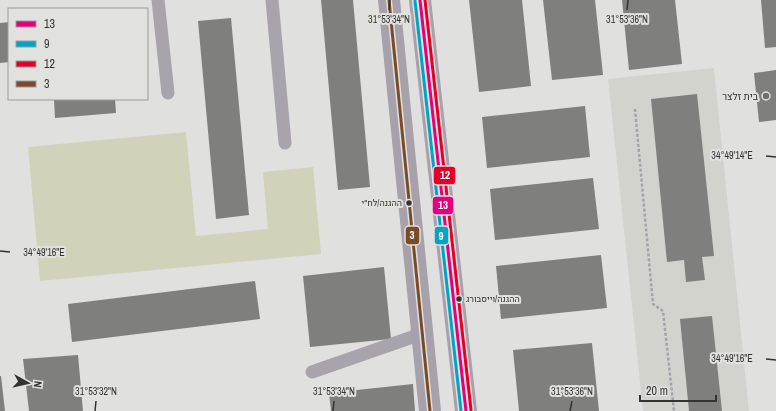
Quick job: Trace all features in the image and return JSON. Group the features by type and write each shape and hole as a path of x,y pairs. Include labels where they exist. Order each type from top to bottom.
{"street":[{"path":"389,0 424,333 430,411"},
{"path":"420,0 466,411"}],"lane":[{"path":"158,0 168,93"},
{"path":"272,0 285,143"},
{"path":"312,372 424,333"}],"path":[{"path":"635,109 652,304 663,311 674,411"}],"shaded area":[{"path":"714,68 749,411 643,411 608,79"}],"green space":[{"path":"186,132 196,236 268,229 263,172 313,167 321,254 40,281 28,147"}],"building":[{"path":"321,0 353,0 370,187 338,190"},
{"path":"469,0 522,0 531,86 479,92"},
{"path":"543,0 595,0 603,75 552,80"},
{"path":"622,0 675,0 682,64 629,70"},
{"path":"761,0 776,0 776,47 765,48"},
{"path":"231,18 249,215 216,219 198,21"},
{"path":"8,22 8,62 0,63 0,23"},
{"name":"בית זלצר","path":"776,70 776,120 759,122 754,73"},
{"path":"697,94 714,256 702,257 705,280 686,282 684,260 667,262 651,99"},
{"path":"54,100 115,100 116,113 55,118"},
{"path":"585,106 590,157 487,168 482,117"},
{"path":"593,178 599,229 495,240 490,189"},
{"path":"601,255 607,308 501,319 496,266"},
{"path":"384,267 391,339 310,347 303,276"},
{"path":"255,281 260,319 72,342 68,304"},
{"path":"712,316 722,411 689,411 680,319"},
{"path":"592,343 599,411 519,411 513,350"},
{"path":"78,355 83,411 29,411 23,359"},
{"path":"1,376 5,411 0,411"},
{"path":"413,384 415,411 331,411 329,393"}],"transit line":[{"name":"3","path":"389,0 430,411"},
{"name":"13","path":"420,0 466,411"},
{"name":"12","path":"425,0 471,410"},
{"name":"9","path":"415,1 461,411"}],"place":[{"name":"בית זלצר","path":"766,96"},
{"name":"ההגנה/לח״י","path":"409,203"},
{"name":"ההגנה/וייסבורג","path":"459,299"}]}
